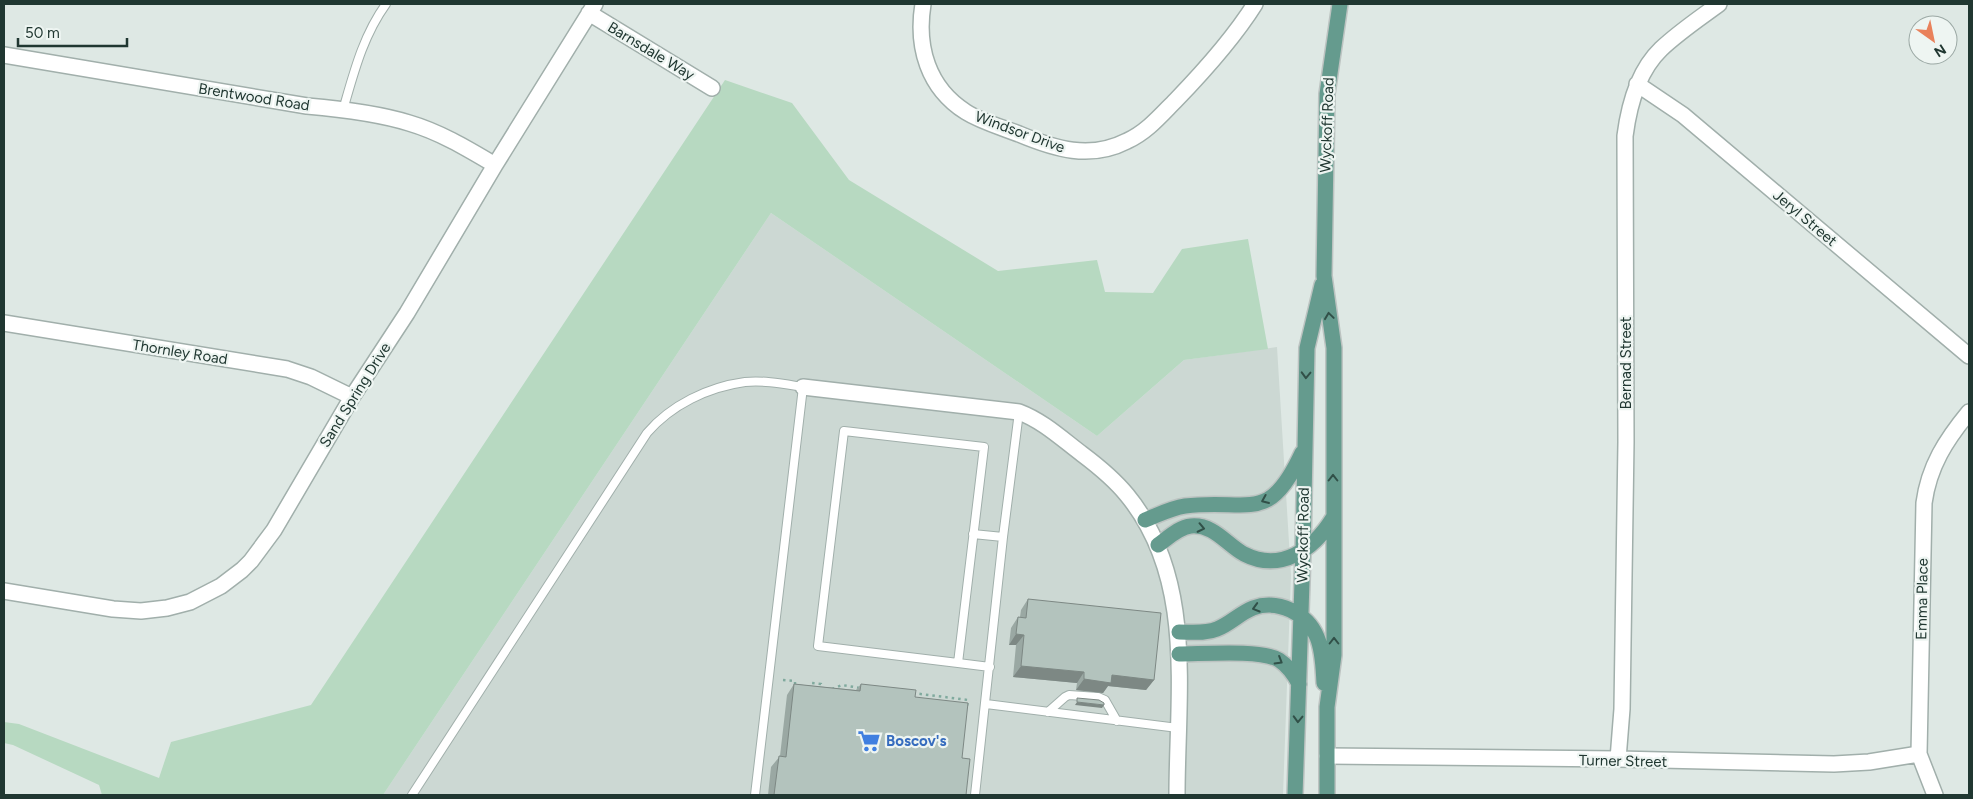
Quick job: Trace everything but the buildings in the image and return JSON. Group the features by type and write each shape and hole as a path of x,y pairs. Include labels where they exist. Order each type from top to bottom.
{"main road":[{"name":"Wyckoff Road","path":"1327,795 1327,707 1334,656 1334,348 1324,276 1327,94 1340,4"},
{"name":"Wyckoff Road","path":"1295,795 1307,348 1324,276"},
{"path":"1145,520 1185,506 1251,505 1267,501 1286,484 1304,449"},
{"path":"1158,545 1180,529 1193,526 1218,533 1244,554 1260,560 1279,560 1303,551 1320,537 1333,518"},
{"path":"1178,632 1215,630 1247,611 1261,606 1284,608 1301,618 1313,630 1319,643 1327,707"},
{"path":"1179,654 1244,654 1272,657 1290,669 1299,684"}],"street":[{"name":"Windsor Drive","path":"923,4 920,21 924,56 930,73 943,92 958,106 975,117 1045,144 1067,151 1087,152 1109,149 1128,141 1157,120 1219,54 1255,4"},
{"name":"Bernad Street","path":"1618,759 1622,709 1626,442 1625,136 1637,84 1647,65 1660,49 1719,4"},
{"name":"Barnsdale Way","path":"592,8 712,88"},
{"name":"Sand Spring Drive","path":"4,591 113,609 141,611 180,605 210,592 242,570 268,537 592,8"},
{"name":"Brentwood Road","path":"4,54 307,106 343,110 409,123 437,134 495,165"},
{"name":"Jeryl Street","path":"1637,84 1683,115 1969,356"},
{"name":"Thornley Road","path":"4,323 287,369 311,377 352,397"},
{"path":"803,386 1019,412 1042,423 1097,466 1124,491 1145,520 1158,545 1171,584 1178,632 1179,654 1177,795"},
{"name":"Emma Place","path":"1935,795 1919,754 1924,503 1926,490 1937,456 1945,442 1969,412"},
{"name":"Turner Street","path":"1327,756 1618,759 1834,764 1869,762 1919,754"}],"lane":[{"path":"343,110 360,52 374,21 386,4"},
{"path":"412,795 647,433 669,411 697,396 736,384 766,382 803,386 755,795"},
{"path":"975,795 1003,537 1019,412"},
{"path":"958,663 984,447 844,431 818,646 990,667"},
{"path":"973,534 1003,537"},
{"path":"1048,712 1067,696 1098,697 1105,700 1117,721"},
{"path":"986,704 1178,728"}],"path":[{"path":"783,680 795,681 794,686 810,688 811,683 822,684 821,689 829,690 842,686 866,688"},
{"path":"911,693 968,700 967,709"}],"shaded area":[{"path":"771,213 1097,436 1184,360 1277,347 1291,575 1283,795 383,795"}],"green space":[{"path":"725,80 792,103 849,180 998,271 1097,260 1105,292 1153,293 1182,249 1248,239 1268,349 1184,360 1097,436 771,213 383,795 102,795 99,785 13,745 4,743 4,722 19,724 159,778 171,742 311,705"}],"place":[{"name":"Boscov's","path":"869,741"}]}
